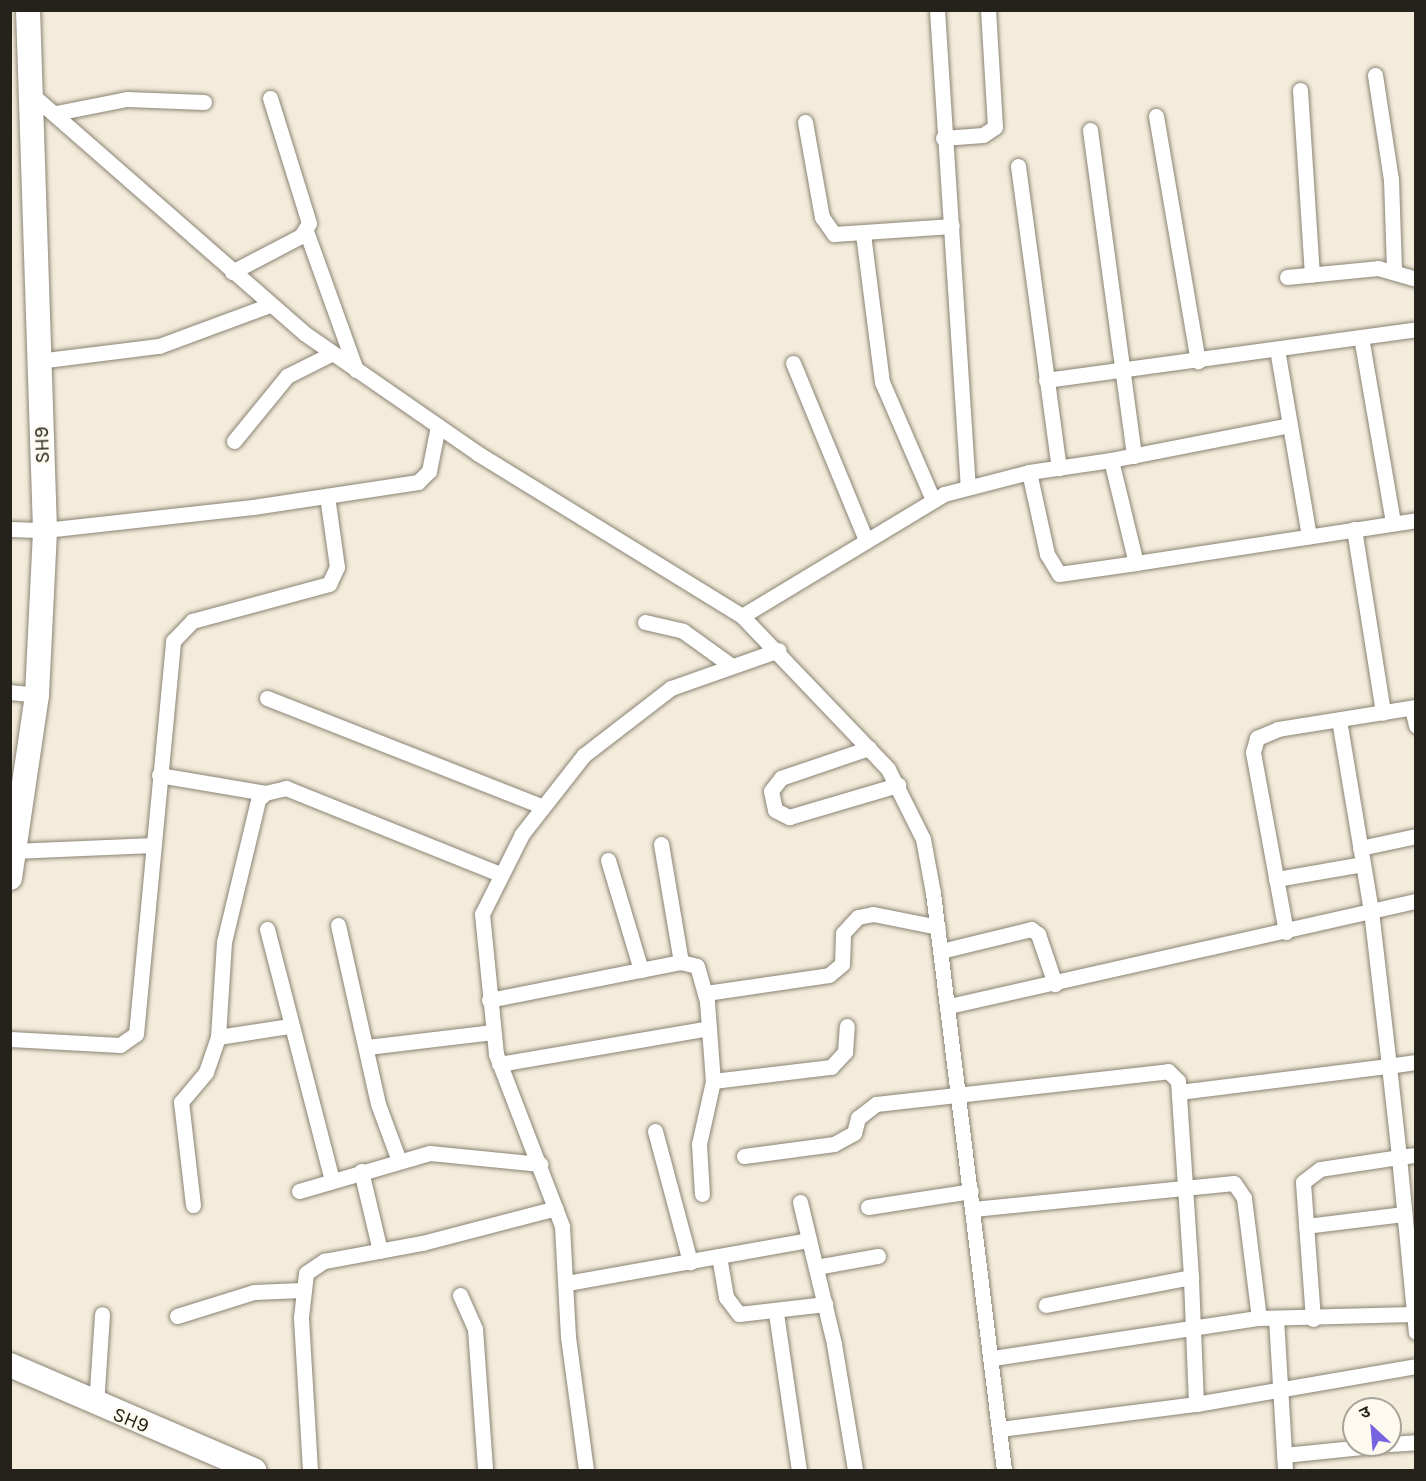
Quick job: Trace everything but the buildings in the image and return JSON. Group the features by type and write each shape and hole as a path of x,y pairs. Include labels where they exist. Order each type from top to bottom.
{"main road":[{"name":"SH9","path":"10,878 14,852 17,784 37,695 45,530 28,10"},
{"name":"SH9","path":"10,1365 96,1405 254,1470"}],"street":[{"path":"937,10 943,138 952,226 968,486"},
{"path":"943,138 983,135 995,127 988,10"},
{"path":"1375,75 1391,178 1394,271"},
{"path":"1300,90 1312,275"},
{"path":"30,93 56,113 270,305 356,370 438,426 742,615 779,650 869,748 898,785 923,839 938,927 993,1358 1004,1470"},
{"path":"270,98 303,191 306,231 356,370"},
{"path":"56,113 127,99 204,102"},
{"path":"1156,116 1198,361"},
{"path":"805,122 827,227 834,234 863,234 952,226"},
{"path":"1090,130 1134,456"},
{"path":"1018,166 1059,468"},
{"path":"232,272 306,231"},
{"path":"863,234 882,382 933,500"},
{"path":"1287,277 1394,271 1416,279"},
{"path":"38,361 159,346 270,305"},
{"path":"1046,380 1198,361 1416,329"},
{"path":"1361,337 1393,523"},
{"path":"1277,349 1309,536"},
{"path":"234,441 287,376 333,353"},
{"path":"793,363 864,538"},
{"path":"742,615 864,538 933,500 968,486 1029,472 1134,456 1290,425"},
{"path":"10,529 45,530 327,496 418,482 429,471 438,426"},
{"path":"1111,460 1136,563"},
{"path":"1029,472 1047,554 1059,574 1416,520"},
{"path":"10,1039 120,1045 136,1034 159,775 178,631 192,621 329,584 337,567 327,496"},
{"path":"1354,530 1383,712"},
{"path":"645,622 683,631 729,664"},
{"path":"586,1470 568,1337 567,1283 556,1208 499,1064 489,1000 482,914 500,874 541,806 584,755 622,722 671,688 729,664 779,650"},
{"path":"10,692 37,695"},
{"path":"267,698 541,806"},
{"path":"1286,932 1253,752 1257,738 1265,732 1414,708 1416,726"},
{"path":"1339,720 1371,911 1400,1157 1416,1332"},
{"path":"869,748 781,778 771,791 775,810 789,817 898,785"},
{"path":"159,775 265,793 286,788 500,874"},
{"path":"193,1205 181,1102 206,1072 218,1037 224,942 258,800 265,793"},
{"path":"1276,879 1362,856 1416,836"},
{"path":"661,844 681,962"},
{"path":"14,852 152,845"},
{"path":"608,860 641,970"},
{"path":"949,1006 1416,901"},
{"path":"705,993 829,975 842,964 843,933 858,917 873,914 938,927"},
{"path":"338,925 378,1104 398,1158"},
{"path":"267,929 290,1026 332,1180"},
{"path":"941,951 1030,929 1038,934 1055,984"},
{"path":"489,1000 681,962 697,966 705,993 713,1081 699,1144 702,1194"},
{"path":"218,1037 290,1026"},
{"path":"713,1081 831,1067 845,1052 847,1026"},
{"path":"499,1064 709,1028"},
{"path":"367,1047 493,1032"},
{"path":"1179,1092 1416,1062"},
{"path":"744,1156 834,1144 854,1133 858,1118 876,1104 960,1092 1168,1071 1179,1092 1196,1326 1196,1404"},
{"path":"655,1131 690,1262"},
{"path":"299,1191 398,1158 461,1154 540,1164"},
{"path":"1313,1319 1303,1182 1310,1174 1416,1155"},
{"path":"361,1171 380,1251"},
{"path":"973,1209 1185,1184 1227,1182 1240,1188 1260,1318"},
{"path":"868,1207 971,1191"},
{"path":"800,1202 825,1304 855,1470"},
{"path":"309,1470 301,1290 314,1266 556,1208"},
{"path":"1306,1226 1404,1214"},
{"path":"567,1283 809,1240"},
{"path":"719,1256 732,1308 750,1316 825,1304"},
{"path":"816,1267 878,1256"},
{"path":"1046,1305 1191,1277"},
{"path":"177,1316 254,1292 301,1290"},
{"path":"460,1294 474,1329 485,1470"},
{"path":"776,1313 799,1470"},
{"path":"96,1405 102,1314"},
{"path":"993,1358 1260,1318 1313,1319 1413,1314"},
{"path":"1276,1318 1285,1463 1342,1453"},
{"path":"1000,1429 1196,1404 1416,1366"}]}
